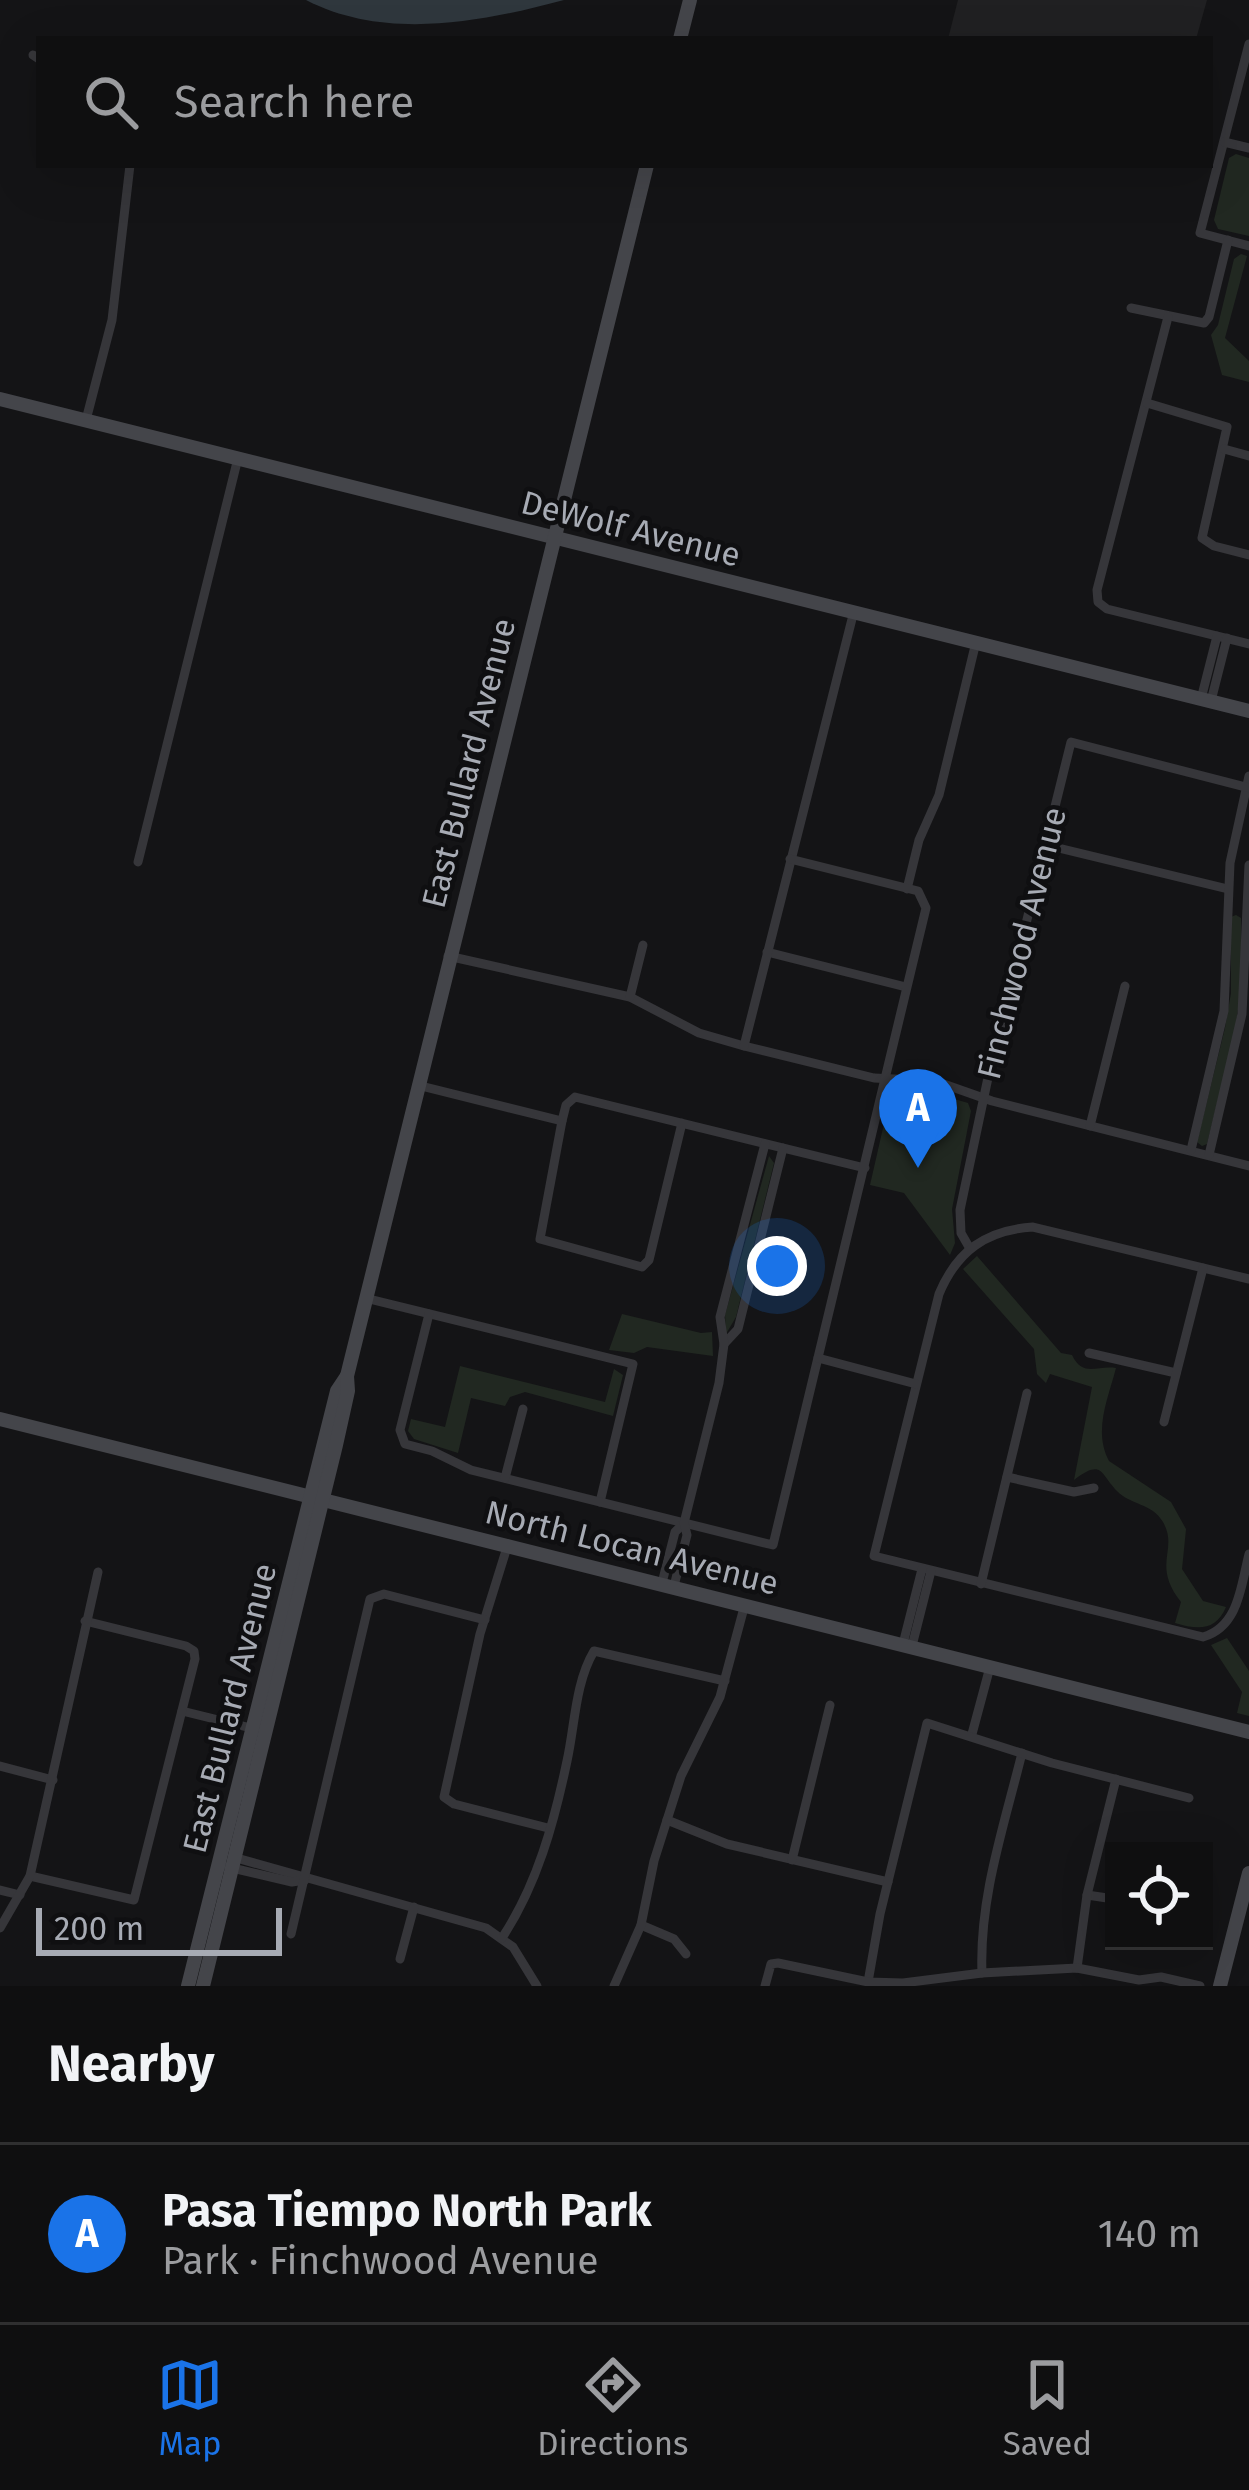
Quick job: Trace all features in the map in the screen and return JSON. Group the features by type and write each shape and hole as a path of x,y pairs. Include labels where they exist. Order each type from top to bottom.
{"street":[{"path":"681,36 690,0"},
{"path":"1249,44 1200,233 1249,246"},
{"path":"1224,142 1249,148"},
{"path":"86,420 112,320 130,168"},
{"name":"East Bullard Avenue","path":"203,1986 251,1728 349,1391 347,1376 448,956 646,168"},
{"path":"1131,308 1204,323 1228,240"},
{"path":"1168,317 1097,590 1098,602 1107,609 1249,644"},
{"name":"DeWolf Avenue","path":"0,399 1249,711"},
{"path":"1147,403 1227,427 1202,538 1249,555"},
{"path":"1224,449 1249,456"},
{"path":"138,862 238,458"},
{"path":"744,1046 854,611"},
{"path":"1206,700 1222,637"},
{"path":"907,889 919,841 939,796 976,642"},
{"name":"Finchwood Avenue","path":"969,1247 959,1217 983,1098 1070,742 1248,784"},
{"path":"1191,1150 1224,1011 1228,889 1234,833 1248,784"},
{"path":"1046,845 1228,889"},
{"path":"429,1314 401,1440 471,1470 772,1544 926,908 923,896 907,889 790,859"},
{"path":"1209,1155 1243,1014 1249,865"},
{"path":"1227,940 1247,940"},
{"path":"630,997 643,945"},
{"path":"767,952 906,987"},
{"path":"448,956 630,997 699,1033 744,1046 882,1078 935,1081 983,1098 1249,1166"},
{"path":"1090,1126 1125,986"},
{"path":"417,1085 562,1121"},
{"path":"682,1123 649,1260 643,1267 540,1239 562,1121 571,1099 682,1123 865,1168"},
{"path":"668,1585 687,1535 684,1523 719,1383 724,1344 719,1324 765,1144"},
{"path":"724,1344 738,1329 783,1148"},
{"path":"1249,1279 1033,1227 1010,1228 969,1247 953,1265 940,1294 874,1556 1189,1636 1214,1634 1228,1623 1249,1554"},
{"path":"1165,1421 1203,1268"},
{"path":"365,1298 633,1364 600,1502"},
{"path":"1089,1353 1176,1373"},
{"path":"818,1358 916,1384"},
{"path":"981,1584 1027,1393"},
{"path":"505,1478 523,1409"},
{"name":"North Locan Avenue","path":"0,1419 1249,1732"},
{"path":"1007,1477 1074,1492 1094,1488"},
{"name":"East Bullard Avenue","path":"188,1986 226,1861 317,1496"},
{"path":"508,1544 485,1620 444,1797 454,1804 548,1828"},
{"path":"908,1645 927,1570"},
{"path":"0,1928 30,1876 98,1572"},
{"path":"291,1934 370,1599 376,1594 485,1620"},
{"path":"614,1986 641,1924 681,1776 725,1682 745,1604"},
{"path":"30,1876 134,1900 182,1711 194,1651 85,1621"},
{"path":"502,1938 535,1882 594,1651 725,1682"},
{"path":"972,1734 990,1666"},
{"path":"792,1860 830,1705"},
{"path":"182,1711 251,1728"},
{"path":"868,1982 927,1723 1022,1754 1189,1798"},
{"path":"982,1973 986,1900 1022,1754"},
{"path":"0,1766 53,1780"},
{"path":"1077,1968 1087,1894 1116,1780"},
{"path":"667,1820 727,1844 888,1882"},
{"path":"226,1861 292,1882 305,1880 468,1920 502,1938 522,1959 531,1984"},
{"path":"1220,1986 1249,1873"},
{"path":"0,1890 20,1895"},
{"path":"1087,1894 1105,1897"},
{"path":"400,1960 414,1907"},
{"path":"641,1924 674,1940 686,1954"},
{"path":"766,1986 771,1964 868,1982 932,1983 982,1973 1077,1968 1143,1983 1161,1977 1200,1986"},
{"path":"1036,1986 1037,1968"}],"shaded area":[{"path":"306,0 564,0 467,20 401,24 336,13"},
{"path":"958,0 1207,0 1197,36 949,36"},
{"path":"1236,154 1249,158 1249,236 1218,229 1214,220 1229,158"},
{"path":"1247,256 1225,338 1249,361 1249,382 1222,375 1211,335 1218,325 1234,259"},
{"path":"1231,917 1241,918 1241,988 1235,1031 1207,1144 1202,1146 1197,1142 1231,993"},
{"path":"917,1088 968,1103 971,1111 952,1209 955,1243 950,1255 904,1193 870,1185 891,1093"},
{"path":"769,1156 774,1163 736,1317 726,1334 725,1315"},
{"path":"977,1256 1061,1353 1072,1355 1086,1368 1116,1368 1104,1415 1104,1450 1109,1461 1171,1502 1186,1529 1182,1569 1203,1601 1226,1607 1217,1621 1199,1627 1175,1623 1181,1602 1168,1577 1167,1532 1158,1516 1122,1496 1096,1469 1074,1480 1092,1387 1050,1374 1046,1383 1037,1374 1034,1349 963,1269"},
{"path":"622,1314 712,1332 713,1356 647,1347 634,1353 609,1350"},
{"path":"460,1366 605,1402 614,1369 623,1375 613,1416 525,1392 510,1397 505,1406 471,1398 458,1453 414,1439 408,1431 411,1419 445,1427"},
{"path":"1227,1638 1249,1671 1249,1716 1237,1713 1242,1692 1211,1645"}],"place":[{"name":"Pasa Tiempo North Park","path":"918,1168"}]}
